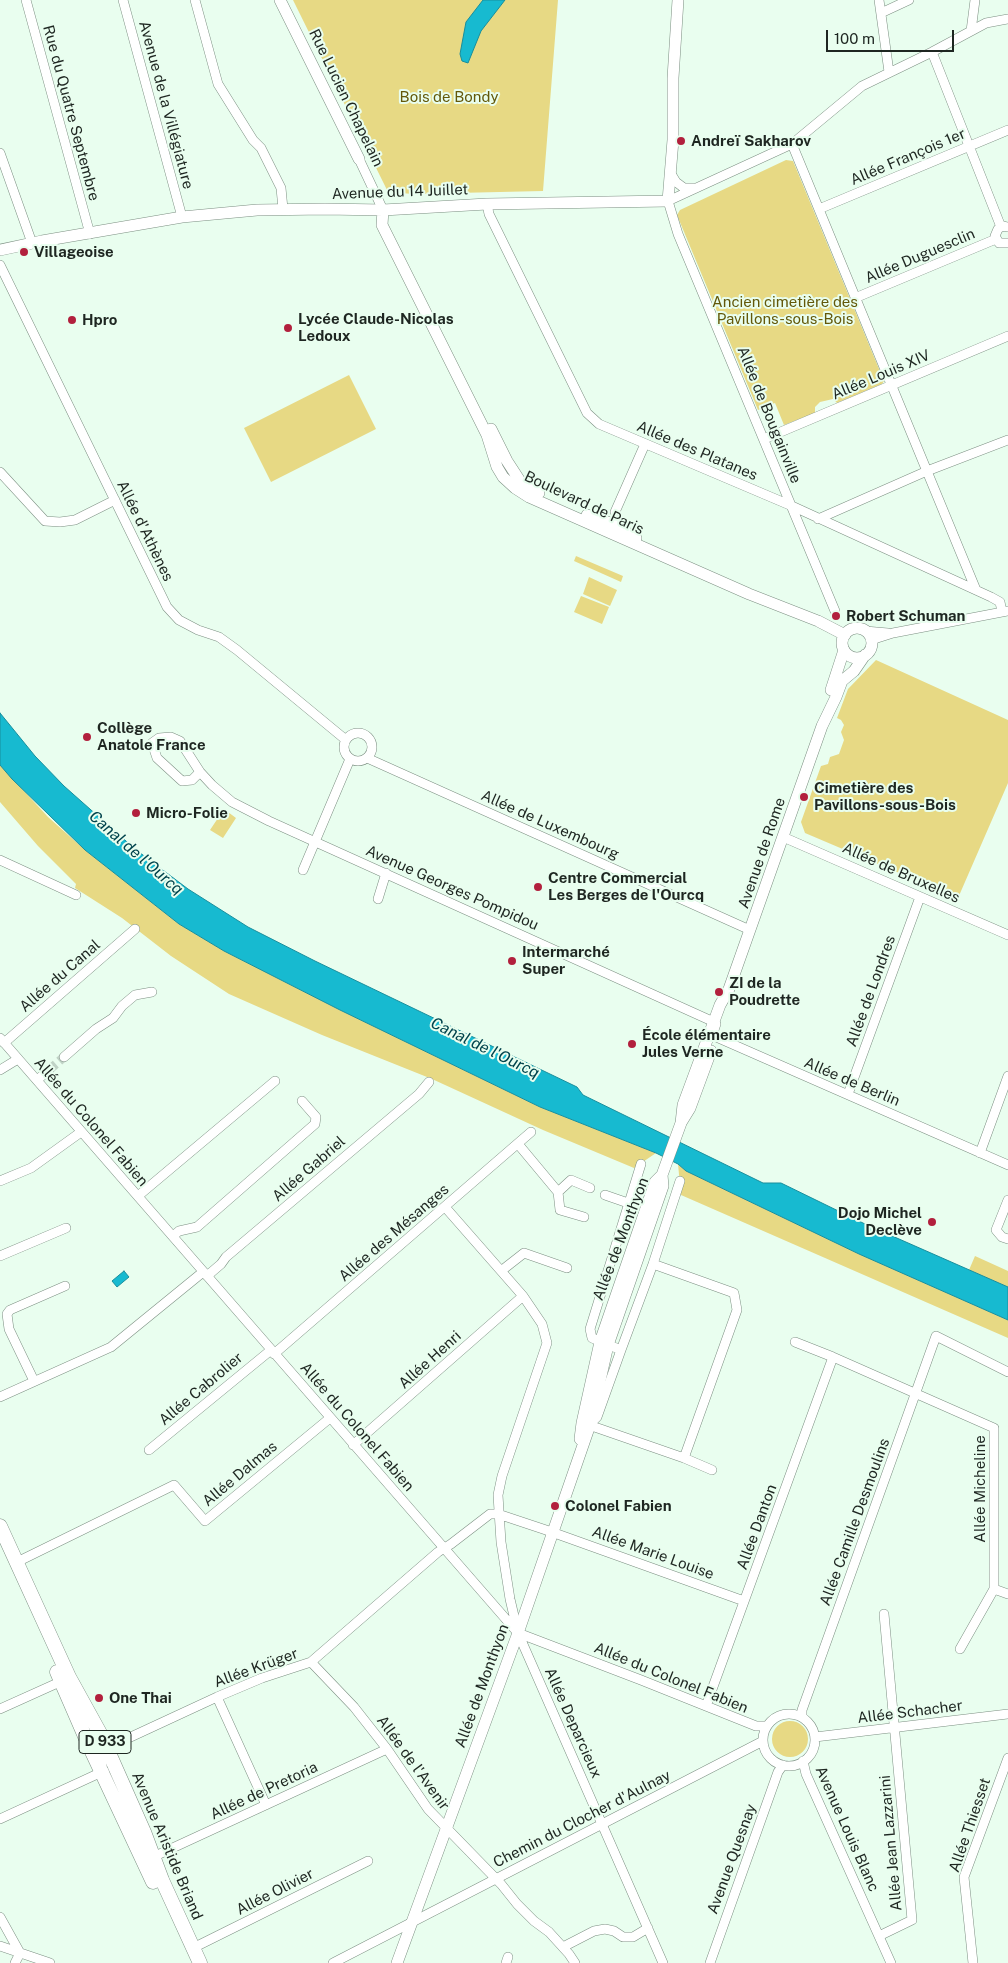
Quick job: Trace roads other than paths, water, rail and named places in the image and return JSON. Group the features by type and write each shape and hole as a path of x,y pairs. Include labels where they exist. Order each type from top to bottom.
{"main road":[{"name":"Avenue Aristide Briand","path":"0,1526 70,1677 108,1748 153,1857 200,1963"},
{"name":"Avenue Aristide Briand","path":"0,1546 62,1681 87,1741 190,1963"}],"street":[{"name":"Rue du Quatre Septembre","path":"26,0 90,234"},
{"name":"Avenue de la Villégiature","path":"123,0 182,217"},
{"path":"194,0 218,84 253,140 261,148 281,188 283,209"},
{"name":"Rue Lucien Chapelain","path":"280,0 383,210"},
{"path":"673,140 673,78 678,0"},
{"path":"668,201 673,140 679,100 686,0"},
{"path":"879,0 889,72"},
{"path":"881,13 909,0"},
{"path":"971,31 975,0"},
{"name":"Avenue du 14 Juillet","path":"0,250 182,217 283,209 383,210 487,204 668,201 792,144 862,86 932,52 986,22 1007,20"},
{"path":"932,52 969,146 1004,227 996,231 996,239 999,243 1008,244"},
{"name":"Allée François 1er","path":"819,209 1008,130"},
{"path":"792,144 976,590"},
{"path":"0,153 32,243"},
{"path":"670,172 676,182 684,188 696,188"},
{"name":"Allée de Bougainville","path":"668,201 678,234 835,611"},
{"name":"Allée des Platanes","path":"487,204 490,214 587,413 599,424 792,506 976,590 1000,602 1005,611"},
{"name":"Boulevard de Paris","path":"383,210 382,225 487,435 497,467 503,477 529,497 749,594 801,614"},
{"name":"Boulevard de Paris","path":"383,210 507,461 520,481 571,509 610,523 639,539 714,571 845,635"},
{"name":"Allée Duguesclin","path":"855,298 996,239"},
{"name":"Allée d'Athènes","path":"0,266 167,607 179,620 198,630 218,637 237,650 346,740"},
{"name":"Allée Louis XIV","path":"764,439 1008,336"},
{"path":"818,519 927,471 1008,440"},
{"path":"615,512 645,444"},
{"path":"0,472 45,521 75,520 115,500"},
{"path":"749,594 751,592 770,599"},
{"path":"868,635 870,649 865,655 861,657 851,656 844,650 843,642 845,635 852,629 868,635 893,633 1005,611"},
{"name":"Avenue de Rome","path":"822,726 827,701 844,650"},
{"name":"Avenue de Rome","path":"680,1126 683,1105 720,1005 729,989 822,726 842,681 854,671 865,655"},
{"path":"358,734 367,737 372,745 367,758 358,761 350,759 345,752 346,740 349,737 358,734"},
{"name":"Avenue Georges Pompidou","path":"200,772 192,780 182,781 156,758 152,743 159,738 171,737 180,741 200,772 212,785 232,802 268,821 714,1022"},
{"name":"Allée de Luxembourg","path":"367,758 750,930"},
{"path":"303,870 350,759"},
{"name":"Allée de Bruxelles","path":"783,837 1008,935"},
{"path":"0,860 76,895"},
{"path":"378,899 386,873"},
{"name":"Allée de Londres","path":"848,1094 920,897"},
{"name":"Allée du Canal","path":"2,1041 135,929"},
{"name":"Avenue de Rome","path":"680,1126 690,1108 725,1014 729,989"},
{"path":"64,1057 96,1029 113,1018 122,1006 135,995 152,992"},
{"path":"716,1037 713,1033 720,1013 720,1005"},
{"name":"Allée de Berlin","path":"716,1037 1008,1165"},
{"name":"Allée du Colonel Fabien","path":"2,1041 518,1633 756,1726 767,1726"},
{"path":"0,1070 18,1059"},
{"path":"37,1080 49,1070"},
{"path":"980,1153 1008,1076"},
{"path":"138,1196 275,1081"},
{"name":"Allée Gabriel","path":"0,1396 111,1347 205,1274 221,1264 226,1257 419,1094 429,1082"},
{"path":"173,1236 179,1231 197,1227 315,1124 316,1117 302,1101"},
{"name":"Allée de Monthyon","path":"397,1963 518,1633 578,1460 604,1343 663,1186 662,1175 680,1126"},
{"path":"0,1180 31,1168 80,1132"},
{"name":"Allée des Mésanges","path":"272,1352 532,1132"},
{"path":"518,1144 558,1192 560,1210 584,1217"},
{"name":"Allée de Monthyon","path":"604,1343 592,1338 590,1329 641,1164"},
{"path":"558,1192 570,1180 590,1188"},
{"path":"586,1424 597,1416 653,1264 680,1181"},
{"path":"605,1195 628,1203"},
{"path":"1008,1200 996,1230 1002,1237 1008,1239"},
{"path":"445,1207 523,1296 542,1324 547,1343 502,1476 498,1495 501,1542 518,1633"},
{"path":"0,1256 66,1228"},
{"path":"501,1271 524,1253 568,1268"},
{"path":"653,1264 734,1293 737,1310 684,1458"},
{"path":"34,1381 8,1329 7,1314 10,1310 65,1286"},
{"name":"Allée Henri","path":"354,1445 523,1296"},
{"name":"Allée Camille Desmoulins","path":"802,1717 802,1710 936,1336 1008,1372"},
{"path":"795,1342 916,1393"},
{"path":"604,1343 621,1350"},
{"name":"Allée Cabrolier","path":"150,1450 272,1352"},
{"name":"Allée Danton","path":"706,1706 833,1357"},
{"name":"Allée Micheline","path":"916,1393 994,1428 994,1589"},
{"name":"Allée Dalmas","path":"17,1562 174,1485 205,1521 330,1418"},
{"path":"586,1424 684,1458 712,1470"},
{"name":"Allée Krüger","path":"108,1748 217,1696 262,1678 311,1662 443,1548 452,1544 490,1514 498,1514"},
{"name":"Allée Marie Louise","path":"498,1514 744,1601"},
{"path":"960,1649 994,1589 1008,1594"},
{"path":"498,1611 511,1603"},
{"path":"884,1614 895,1727"},
{"name":"Allée Deparcieux","path":"518,1633 663,1963"},
{"name":"Allée de l'Avenir","path":"311,1662 354,1707 428,1809 445,1829 495,1879 516,1904 563,1947 574,1963"},
{"path":"0,1709 62,1681"},
{"path":"217,1696 266,1805"},
{"path":"794,1714 802,1717 810,1724 815,1737 812,1751 803,1761 790,1766 783,1765 769,1756 763,1742 767,1726 779,1716 794,1714"},
{"name":"Allée Schacher","path":"815,1737 1008,1714"},
{"name":"Allée Jean Lazzarini","path":"879,1936 912,1920 895,1727"},
{"name":"Chemin du Clocher d'Aulnay","path":"333,1963 763,1742"},
{"path":"102,1772 102,1754 108,1748"},
{"name":"Allée de Pretoria","path":"153,1857 387,1750"},
{"name":"Allée Thiesset","path":"973,1963 964,1877 1008,1758"},
{"name":"Avenue Louis Blanc","path":"803,1761 806,1774 891,1963"},
{"name":"Avenue Quesnay","path":"710,1963 778,1772 783,1765"},
{"path":"0,1819 102,1772 118,1772"},
{"name":"Allée Olivier","path":"193,1948 368,1861"},
{"path":"0,1917 20,1953"},
{"path":"563,1947 594,1931 605,1929 614,1931 623,1937 633,1937 648,1928"},
{"path":"0,1946 50,1963"},
{"path":"15,1963 20,1953"}],"water":[{"path":"483,0 505,0 481,31 468,63 462,61 460,54 466,22"},
{"name":"Canal de l'Ourcq","path":"0,713 35,756 64,786 135,849 188,889 248,927 577,1087 583,1095 763,1183 781,1183 865,1224 1008,1287 1008,1320 859,1254 686,1171 678,1164 656,1153 540,1107 340,1010 224,951 179,924 85,850 0,765"},
{"path":"124,1271 129,1277 117,1287 112,1281"}],"tunnel":[{"path":"49,1070 64,1057"}],"place":[{"name":"Andreï Sakharov","path":"681,141"},
{"name":"Villageoise","path":"24,252"},
{"name":"Hpro","path":"72,320"},
{"name":"Lycée Claude-Nicolas Ledoux","path":"288,328"},
{"name":"Robert Schuman","path":"836,616"},
{"name":"Collège Anatole France","path":"87,737"},
{"name":"Cimetière des Pavillons-sous-Bois","path":"804,797"},
{"name":"Micro-Folie","path":"136,813"},
{"name":"Centre Commercial Les Berges de l'Ourcq","path":"538,887"},
{"name":"Intermarché Super","path":"512,961"},
{"name":"ZI de la Poudrette","path":"719,992"},
{"name":"École élémentaire Jules Verne","path":"632,1044"},
{"name":"Dojo Michel Declève","path":"932,1222"},
{"name":"Colonel Fabien","path":"555,1506"},
{"name":"One Thai","path":"99,1698"}],"park label":[{"name":"Bois de Bondy","path":"449,97"},
{"name":"Ancien cimetière des Pavillons-sous-Bois","path":"785,310"}]}
